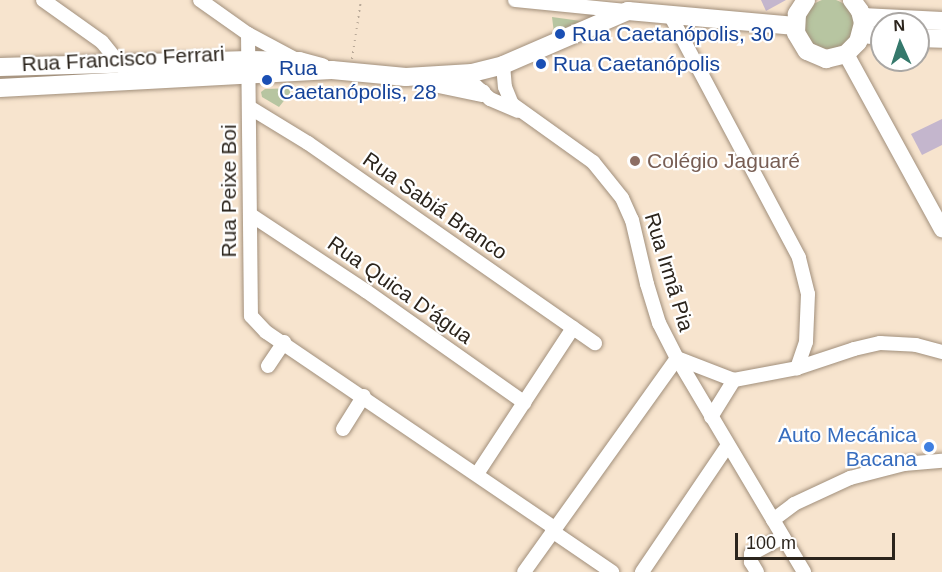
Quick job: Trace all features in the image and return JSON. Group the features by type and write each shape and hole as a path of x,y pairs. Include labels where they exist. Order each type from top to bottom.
{"main road":[{"path":"806,0 799,9 795,26 798,40 813,55 826,59 846,54 862,26"},
{"path":"852,0 862,26 870,30"},
{"path":"406,77 472,74 503,65 628,11 795,26"},
{"path":"862,26 942,21"},
{"path":"249,68 299,61 332,70"},
{"name":"Rua Francisco Ferrari","path":"0,68 124,72 249,68"},
{"path":"249,68 351,71 406,77 482,93"},
{"name":"Rua Francisco Ferrari","path":"0,88 124,72"}],"street":[{"path":"43,0 102,42 124,72"},
{"path":"200,0 248,34 299,61"},
{"path":"515,0 628,11"},
{"path":"669,13 799,258 808,294 806,342 797,368"},
{"path":"248,34 249,68"},
{"path":"846,54 942,229"},
{"name":"Rua Irmã Pia","path":"503,65 507,96 523,113 593,162 622,198 633,220 646,284 659,323 676,358 734,380"},
{"name":"Rua Peixe Boi","path":"249,68 251,316 256,323 284,342"},
{"path":"472,74 475,84 482,93"},
{"name":"Rua Irmã Pia","path":"482,93 500,104 523,113"},
{"name":"Rua Sabiá Branco","path":"249,107 308,143 595,343"},
{"name":"Rua Quica D'água","path":"251,214 366,291 525,403"},
{"path":"477,474 573,328"},
{"path":"268,366 284,342 477,474 612,572"},
{"path":"711,417 734,380 797,368 880,343 916,345 942,352"},
{"path":"524,572 676,358 804,572"},
{"path":"343,429 364,396"},
{"path":"642,572 728,445"},
{"path":"773,519 794,504 850,478 904,464 942,461"},
{"path":"758,572 751,562 751,554 783,537"}],"path":[{"path":"351,71 361,0"}],"green space":[{"path":"824,-1 834,-1 847,6 854,19 854,29 847,42 834,49 824,49 815,45 808,38 804,29 804,19 808,10 815,3"},
{"path":"552,17 581,21 554,33"},
{"path":"294,88 279,107 262,97 261,92 265,89"}],"building":[{"path":"761,0 786,0 766,11"},
{"path":"942,119 942,145 922,155 911,134"}],"place":[{"name":"Rua Caetanópolis, 30","path":"560,34"},
{"name":"Rua Caetanópolis","path":"541,64"},
{"name":"Rua Caetanópolis, 28","path":"267,80"},
{"name":"Colégio Jaguaré","path":"635,161"},
{"name":"Auto Mecánica Bacana","path":"929,447"}]}
